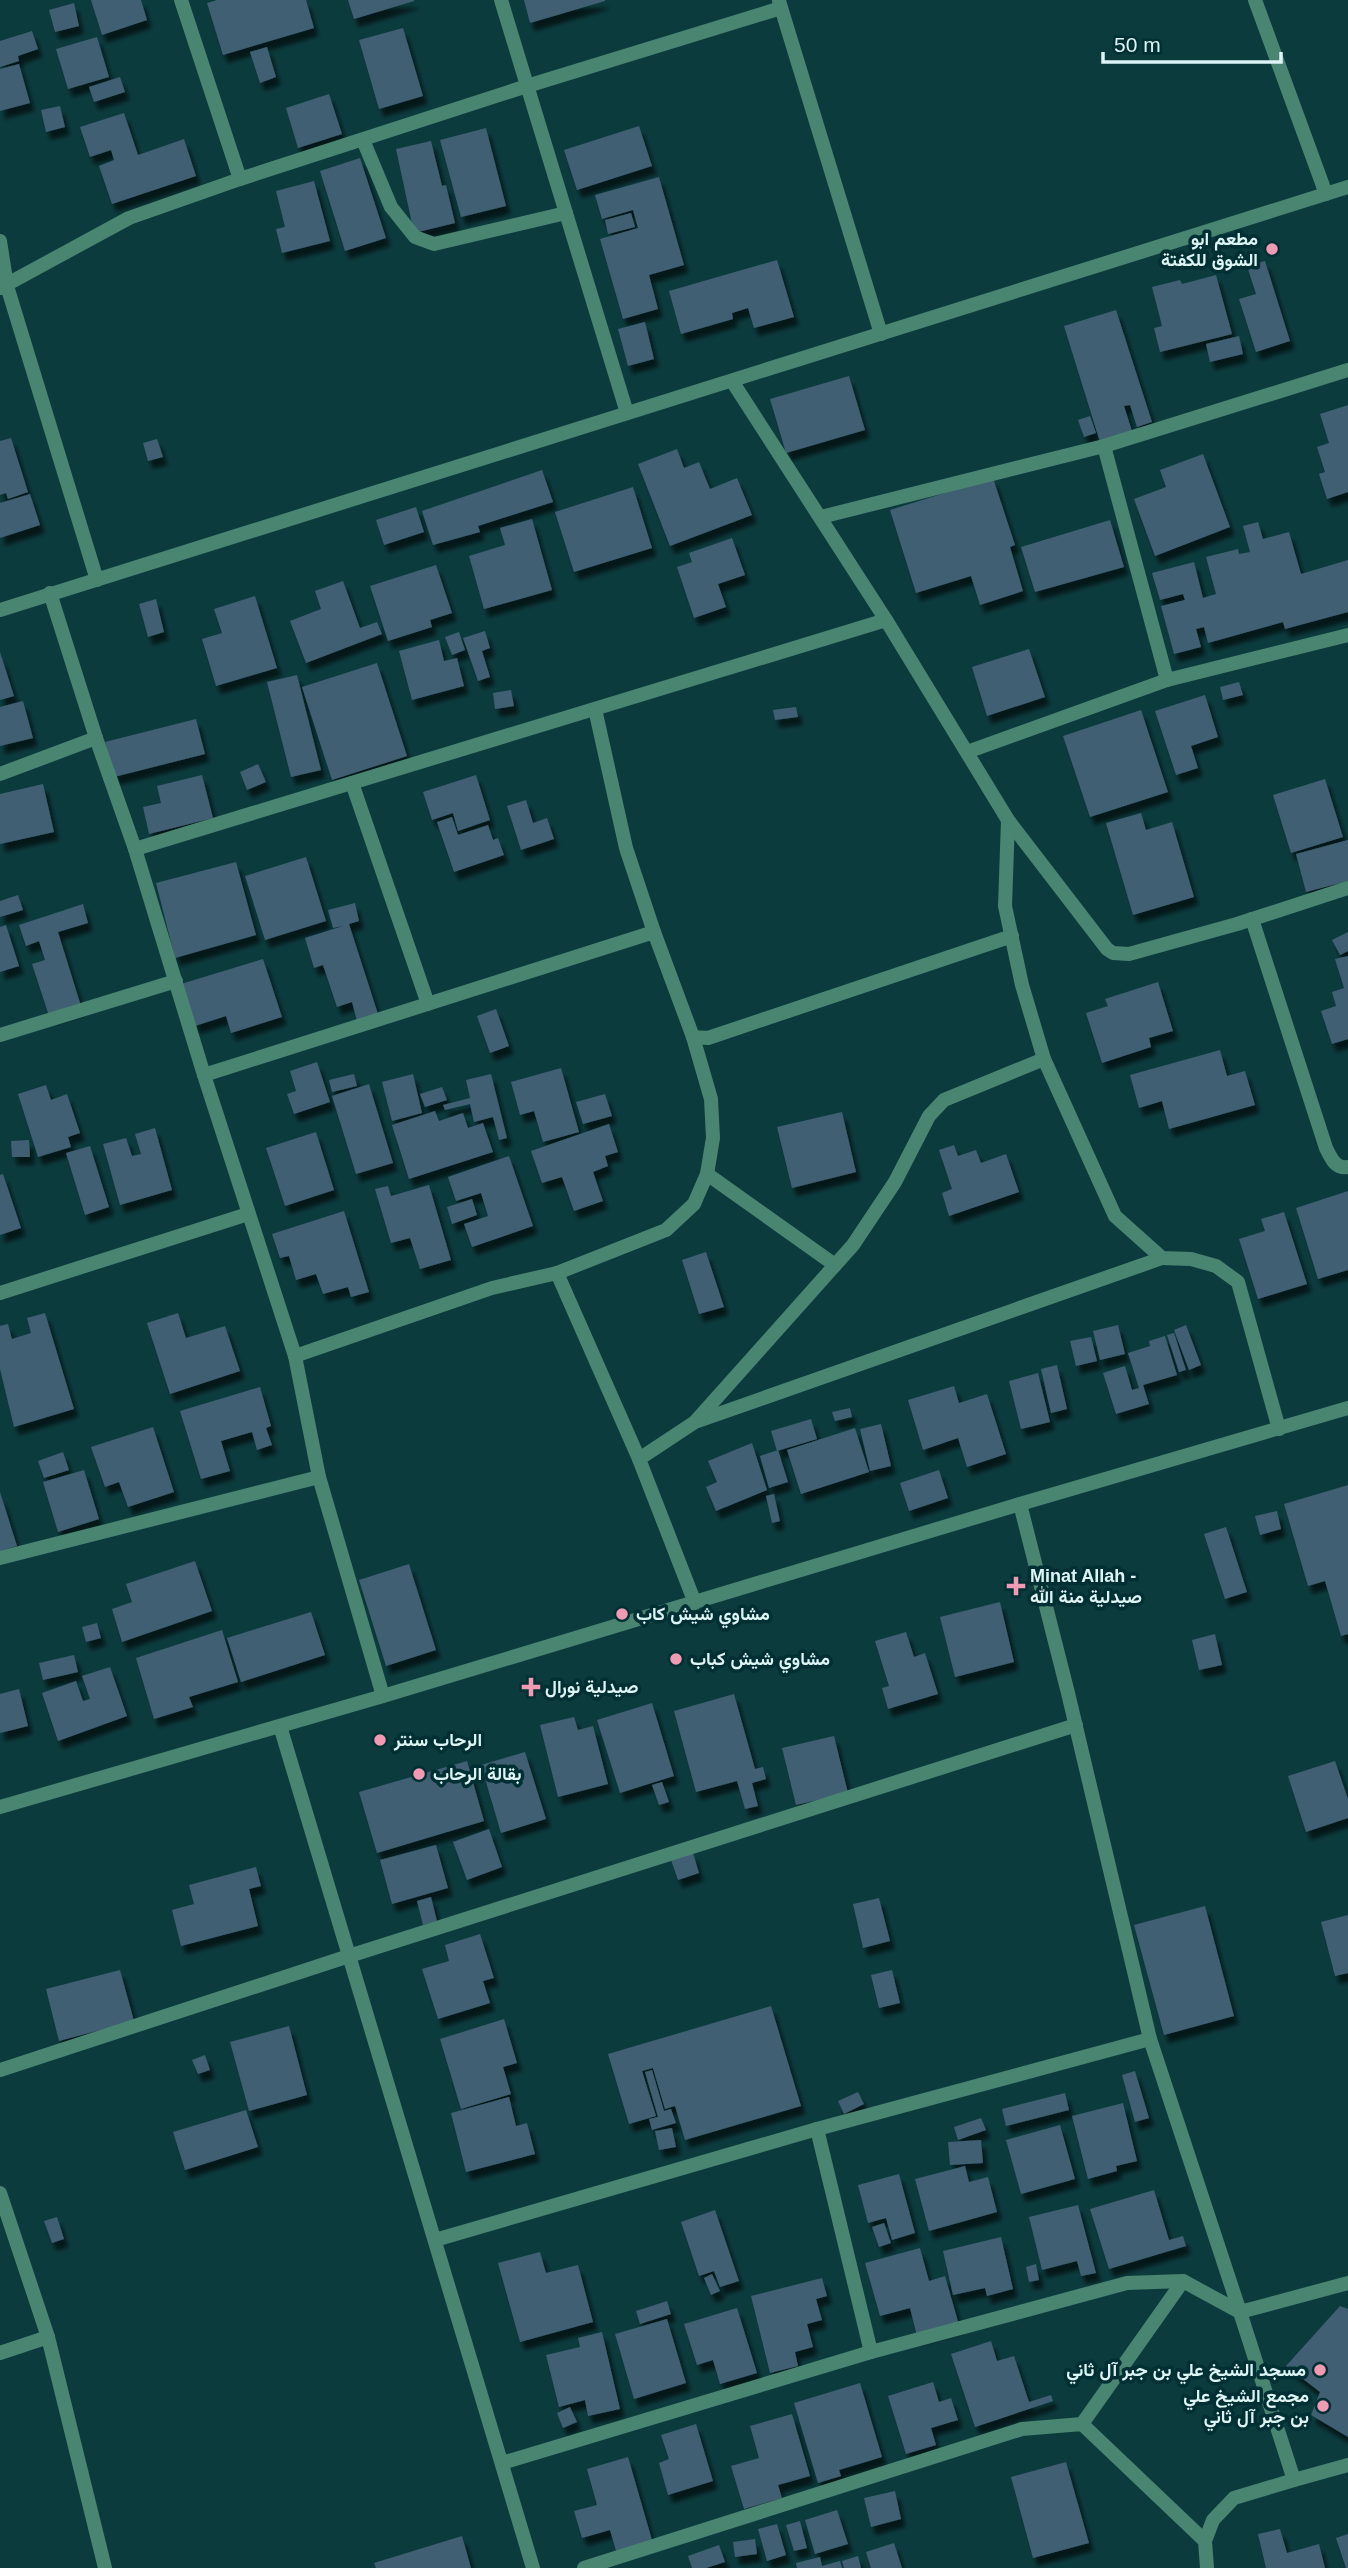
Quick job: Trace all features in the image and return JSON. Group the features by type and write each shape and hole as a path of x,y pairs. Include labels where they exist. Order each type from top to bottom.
{"street":[{"path":"181,0 240,179"},
{"path":"501,0 627,414"},
{"path":"1255,0 1325,194"},
{"path":"4,287 129,218 240,179 780,4 881,334"},
{"path":"363,140 391,207 415,237 434,244 566,213"},
{"path":"0,610 1348,187"},
{"path":"0,241 4,287 97,580"},
{"path":"821,517 1104,446 1348,370"},
{"path":"732,381 887,620 1008,820 1107,950 1129,954 1348,888"},
{"path":"1104,446 1167,680"},
{"path":"50,593 135,849 204,1075 295,1356 319,1477 383,1696"},
{"path":"135,849 887,620"},
{"path":"967,752 1167,680 1348,635"},
{"path":"295,1356 492,1288 557,1273 666,1230 694,1204 707,1174 713,1138 710,1099 694,1037 626,848 595,709"},
{"path":"0,774 96,738"},
{"path":"352,783 428,1004"},
{"path":"1008,820 1006,906 1022,985 1044,1059 1115,1216 1162,1258"},
{"path":"1252,919 1326,1148 1333,1162 1348,1167"},
{"path":"204,1075 654,932"},
{"path":"694,1037 708,1038 1012,936"},
{"path":"0,1035 176,981"},
{"path":"695,1422 853,1245 895,1182 929,1116 944,1100 1044,1059"},
{"path":"707,1174 835,1265"},
{"path":"0,1293 248,1214"},
{"path":"639,1459 695,1422 1162,1258 1191,1259 1216,1266 1238,1282 1279,1429"},
{"path":"557,1273 639,1459 695,1602"},
{"path":"0,1807 383,1696 1348,1408"},
{"path":"0,1558 319,1477"},
{"path":"1020,1504 1076,1725 1150,2039 1294,2480"},
{"path":"0,2070 1076,1725"},
{"path":"280,1726 533,2568"},
{"path":"435,2240 817,2129 1150,2039"},
{"path":"817,2129 871,2352"},
{"path":"0,2193 48,2337 105,2568"},
{"path":"502,2463 871,2352 1127,2283 1183,2281 1240,2312 1348,2283"},
{"path":"1082,2424 1183,2281"},
{"path":"0,2353 48,2337"},
{"path":"584,2568 1022,2429 1082,2424 1205,2540"},
{"path":"1207,2568 1205,2540 1213,2520 1234,2498 1348,2465"}],"building":[{"path":"91,0 141,0 147,20 102,35"},
{"path":"217,0 306,0 314,28 223,55 207,3"},
{"path":"348,0 414,0 414,1 354,19"},
{"path":"524,0 605,0 605,1 530,23"},
{"path":"74,3 79,26 55,32 49,10"},
{"path":"403,28 423,96 379,109 359,40"},
{"path":"32,31 38,49 18,56 19,61 0,67 0,41"},
{"path":"97,37 109,77 68,89 56,49"},
{"path":"267,47 276,77 260,83 250,52"},
{"path":"19,64 30,103 0,111 0,69"},
{"path":"120,77 125,92 94,102 89,87"},
{"path":"329,94 342,134 298,148 286,108"},
{"path":"60,106 65,127 46,132 41,110"},
{"path":"124,113 138,155 184,139 196,176 112,204 99,166 114,160 111,150 90,157 80,127"},
{"path":"639,126 652,166 577,190 564,150"},
{"path":"486,128 506,206 461,217 440,140"},
{"path":"431,141 455,223 414,233 396,149"},
{"path":"360,158 386,238 345,251 320,171"},
{"path":"659,177 684,265 649,275 658,309 623,319 600,239 638,228 633,210 602,219 595,195"},
{"path":"314,181 330,241 282,253 276,229 285,227 276,191"},
{"path":"631,213 635,227 608,234 605,220"},
{"path":"777,260 794,317 754,328 748,308 732,313 733,319 681,334 669,291"},
{"path":"1265,261 1290,341 1256,352 1239,299 1256,294 1247,266"},
{"path":"1216,275 1232,334 1160,352 1154,328 1162,326 1152,287 1180,280 1182,284"},
{"path":"1116,310 1152,422 1137,427 1130,405 1124,406 1132,431 1100,442 1064,326"},
{"path":"645,322 654,359 628,366 618,329"},
{"path":"1239,336 1243,354 1210,362 1206,344"},
{"path":"849,376 865,430 786,453 770,399"},
{"path":"1348,405 1348,492 1327,499 1319,474 1325,472 1317,447 1329,443 1320,414"},
{"path":"1090,416 1096,433 1084,437 1078,420"},
{"path":"11,438 28,492 8,499 6,493 0,495 0,441"},
{"path":"157,439 163,457 148,461 143,443"},
{"path":"677,449 684,468 699,462 710,489 737,478 752,515 670,546 638,464"},
{"path":"1203,454 1230,527 1155,556 1134,499 1166,487 1160,470"},
{"path":"542,470 553,502 478,526 480,532 433,545 422,511"},
{"path":"993,478 1015,545 1010,547 1023,591 980,605 971,576 916,593 890,510"},
{"path":"633,487 652,548 574,572 555,512"},
{"path":"30,494 40,525 0,538 0,503"},
{"path":"416,507 424,532 384,545 376,520"},
{"path":"532,519 552,590 484,609 469,556 505,545 500,528"},
{"path":"1110,520 1124,567 1035,592 1021,547"},
{"path":"1258,522 1263,539 1289,532 1301,574 1348,560 1348,612 1285,629 1283,622 1208,643 1204,627 1196,629 1201,647 1174,654 1161,606 1185,600 1183,594 1160,600 1152,573 1194,562 1203,598 1216,594 1206,557 1238,549 1239,554 1250,552 1243,526"},
{"path":"732,538 745,575 718,584 726,607 694,618 677,567 692,562 689,553"},
{"path":"436,565 452,613 430,620 432,627 388,641 370,586"},
{"path":"343,581 360,628 377,622 382,634 306,663 290,621 321,609 315,591"},
{"path":"255,596 277,668 216,686 202,639 222,633 214,609"},
{"path":"156,599 164,632 148,637 139,604"},
{"path":"485,631 490,648 482,651 490,677 478,681 463,638"},
{"path":"459,632 465,650 452,655 445,637"},
{"path":"439,640 444,661 457,658 464,686 412,700 399,651"},
{"path":"1029,649 1045,697 987,716 972,667"},
{"path":"0,652 14,696 0,700"},
{"path":"377,663 407,756 332,780 302,687"},
{"path":"297,675 321,770 291,777 267,682"},
{"path":"1239,682 1243,695 1223,700 1220,687"},
{"path":"511,690 514,706 495,709 493,693"},
{"path":"1205,695 1218,737 1191,746 1198,768 1176,775 1155,711"},
{"path":"23,701 33,738 0,746 0,707"},
{"path":"796,707 798,717 775,720 773,710"},
{"path":"1141,710 1168,792 1090,817 1063,736"},
{"path":"196,719 205,754 114,777 105,742"},
{"path":"258,764 266,782 247,790 240,772"},
{"path":"202,775 213,818 149,834 143,807 161,803 157,786"},
{"path":"476,775 490,820 458,831 453,813 432,820 423,792"},
{"path":"1325,779 1343,837 1291,853 1273,795"},
{"path":"43,784 54,832 0,844 0,794"},
{"path":"526,800 533,823 547,818 554,839 521,850 507,806"},
{"path":"1141,813 1146,830 1172,822 1194,897 1133,915 1106,823"},
{"path":"452,817 458,835 488,825 493,840 498,838 504,855 454,872 437,822"},
{"path":"1348,840 1348,881 1306,892 1296,854"},
{"path":"306,857 326,921 265,940 245,876"},
{"path":"236,862 256,935 175,958 156,883"},
{"path":"18,895 23,910 0,917 0,901"},
{"path":"355,903 359,921 349,924 378,1014 357,1021 352,1002 337,1007 323,965 314,968 305,938 343,926 333,928 328,910"},
{"path":"83,904 88,923 58,932 81,1006 49,1016 32,964 45,960 39,941 26,946 19,925"},
{"path":"6,925 19,966 0,972 0,927"},
{"path":"1348,932 1348,951 1340,955 1332,940"},
{"path":"1348,956 1348,1039 1332,1044 1321,1011 1336,1006 1332,992 1344,988 1335,959"},
{"path":"263,959 282,1017 231,1033 226,1016 195,1026 181,984"},
{"path":"1158,982 1173,1031 1149,1038 1151,1047 1102,1063 1086,1013 1108,1006 1105,999"},
{"path":"496,1009 509,1046 490,1053 477,1016"},
{"path":"1220,1050 1227,1076 1245,1071 1255,1105 1169,1129 1162,1101 1139,1108 1130,1075"},
{"path":"317,1062 330,1102 294,1114 287,1094 296,1091 290,1071"},
{"path":"561,1068 579,1132 543,1142 534,1111 520,1115 511,1082"},
{"path":"354,1074 357,1086 332,1092 329,1080"},
{"path":"413,1074 422,1113 392,1121 382,1082"},
{"path":"491,1074 507,1138 499,1140 493,1117 474,1122 470,1104 445,1110 443,1105 470,1098 466,1080"},
{"path":"369,1084 393,1163 356,1174 332,1096"},
{"path":"46,1085 51,1100 67,1094 80,1133 68,1137 71,1147 38,1157 18,1094"},
{"path":"442,1087 447,1100 425,1107 420,1094"},
{"path":"605,1094 612,1116 583,1124 576,1102"},
{"path":"435,1111 439,1121 463,1113 468,1128 483,1123 493,1152 409,1179 392,1125"},
{"path":"842,1112 856,1172 792,1188 777,1127"},
{"path":"609,1124 618,1152 605,1156 608,1166 593,1172 603,1201 574,1211 562,1177 542,1183 531,1151"},
{"path":"155,1128 172,1190 120,1205 103,1144 126,1138 132,1156 141,1154 135,1134"},
{"path":"316,1132 334,1190 285,1206 266,1148"},
{"path":"29,1140 30,1157 12,1157 11,1141"},
{"path":"954,1145 958,1156 976,1150 981,1163 1006,1154 1019,1192 949,1216 942,1193 952,1189 939,1150"},
{"path":"90,1146 109,1207 85,1215 66,1153"},
{"path":"509,1156 533,1226 472,1247 464,1224 488,1216 481,1193 456,1201 448,1177"},
{"path":"3,1174 21,1228 0,1235 0,1175"},
{"path":"429,1185 451,1260 420,1269 410,1238 391,1243 375,1189 388,1186 391,1196"},
{"path":"1348,1191 1348,1270 1318,1279 1296,1208"},
{"path":"472,1199 477,1215 452,1224 447,1207"},
{"path":"344,1211 369,1292 351,1297 348,1287 323,1294 316,1274 296,1280 289,1256 280,1258 272,1234"},
{"path":"1284,1212 1307,1284 1258,1299 1239,1239 1265,1231 1261,1219"},
{"path":"706,1252 724,1307 699,1314 682,1260"},
{"path":"45,1313 74,1409 14,1427 0,1369 0,1326 8,1324 12,1339 31,1333 27,1318"},
{"path":"178,1313 186,1338 225,1326 240,1371 170,1394 147,1323"},
{"path":"1118,1325 1125,1354 1100,1360 1093,1331"},
{"path":"1186,1325 1201,1365 1189,1370 1174,1330"},
{"path":"1174,1333 1186,1370 1179,1372 1167,1335"},
{"path":"1165,1336 1177,1375 1143,1385 1149,1404 1116,1414 1103,1373 1125,1366 1132,1390 1139,1388 1128,1353 1150,1346 1149,1341"},
{"path":"1091,1337 1097,1361 1076,1366 1070,1341"},
{"path":"1057,1365 1067,1409 1051,1413 1041,1369"},
{"path":"1038,1373 1050,1422 1021,1429 1009,1381"},
{"path":"954,1386 959,1403 987,1394 1006,1454 967,1467 958,1438 923,1450 908,1400"},
{"path":"260,1387 271,1426 266,1428 272,1445 257,1450 252,1432 221,1441 230,1471 201,1479 180,1411"},
{"path":"850,1408 852,1417 835,1421 832,1412"},
{"path":"811,1419 817,1439 777,1451 771,1431"},
{"path":"881,1424 891,1466 870,1471 860,1429"},
{"path":"153,1427 174,1492 128,1507 119,1482 105,1487 91,1447"},
{"path":"855,1428 869,1472 801,1494 787,1450"},
{"path":"752,1443 767,1490 716,1511 706,1487 717,1482 708,1461"},
{"path":"778,1450 788,1482 769,1488 760,1456"},
{"path":"63,1452 69,1470 44,1478 38,1461"},
{"path":"84,1470 99,1519 58,1532 43,1482"},
{"path":"939,1470 948,1498 909,1511 900,1483"},
{"path":"1348,1485 1348,1634 1341,1636 1325,1581 1308,1586 1284,1504"},
{"path":"0,1492 17,1546 0,1551"},
{"path":"774,1494 780,1521 772,1523 766,1496"},
{"path":"1277,1511 1281,1529 1260,1535 1255,1516"},
{"path":"1226,1527 1247,1592 1225,1599 1204,1534"},
{"path":"195,1561 212,1611 122,1642 112,1609 132,1602 126,1584"},
{"path":"409,1564 436,1650 386,1666 359,1580"},
{"path":"1000,1602 1014,1662 955,1677 940,1617"},
{"path":"311,1612 325,1655 241,1682 227,1638"},
{"path":"97,1623 101,1638 86,1642 82,1627"},
{"path":"222,1630 238,1682 189,1697 193,1707 154,1719 136,1658"},
{"path":"906,1632 914,1657 925,1653 938,1694 888,1709 882,1688 889,1686 875,1641"},
{"path":"1215,1634 1222,1665 1199,1670 1192,1640"},
{"path":"74,1655 78,1672 43,1680 39,1663"},
{"path":"110,1667 127,1716 58,1741 42,1693 76,1681 83,1701 90,1699 82,1676"},
{"path":"19,1689 28,1726 0,1733 0,1694"},
{"path":"734,1694 755,1769 763,1767 766,1779 752,1783 758,1806 745,1809 737,1781 696,1792 674,1711"},
{"path":"652,1703 674,1776 620,1793 597,1720"},
{"path":"574,1717 578,1730 593,1726 608,1784 558,1797 540,1725"},
{"path":"834,1736 848,1793 796,1805 782,1748"},
{"path":"525,1752 546,1819 501,1833 481,1765"},
{"path":"467,1761 484,1821 377,1853 359,1792"},
{"path":"1335,1761 1348,1799 1348,1818 1306,1832 1288,1776"},
{"path":"662,1782 669,1802 659,1805 652,1785"},
{"path":"489,1829 502,1867 467,1880 453,1842"},
{"path":"436,1845 448,1888 392,1904 380,1860"},
{"path":"693,1853 699,1873 678,1880 671,1860"},
{"path":"256,1867 261,1886 249,1889 258,1926 181,1946 172,1910 194,1904 189,1885"},
{"path":"431,1897 437,1921 423,1925 417,1901"},
{"path":"879,1898 890,1941 863,1948 853,1904"},
{"path":"1205,1906 1234,2016 1164,2035 1134,1925"},
{"path":"1348,1915 1348,1973 1335,1976 1321,1922"},
{"path":"480,1934 494,1978 483,1981 490,2003 438,2019 422,1969 449,1961 445,1945"},
{"path":"120,1970 134,2021 59,2041 46,1989"},
{"path":"892,1970 900,2003 879,2008 871,1975"},
{"path":"771,2006 801,2106 685,2140 675,2106 665,2109 653,2068 642,2071 656,2116 629,2124 608,2054"},
{"path":"504,2019 517,2063 503,2067 511,2094 461,2109 440,2039"},
{"path":"289,2026 307,2095 249,2111 230,2042"},
{"path":"205,2055 210,2070 198,2074 192,2060"},
{"path":"652,2070 664,2111 671,2109 676,2123 652,2130 649,2119 658,2117 645,2072"},
{"path":"1135,2071 1149,2118 1135,2122 1122,2075"},
{"path":"858,2092 864,2104 844,2114 838,2101"},
{"path":"1065,2093 1069,2110 1006,2126 1002,2109"},
{"path":"509,2097 516,2126 527,2123 535,2154 466,2172 451,2113"},
{"path":"1123,2103 1137,2161 1116,2166 1117,2171 1088,2179 1072,2116"},
{"path":"246,2110 258,2147 185,2170 173,2132"},
{"path":"981,2118 986,2130 958,2140 954,2127"},
{"path":"1060,2125 1075,2179 1021,2194 1006,2140"},
{"path":"672,2128 676,2147 659,2150 655,2131"},
{"path":"981,2140 983,2163 950,2165 948,2142"},
{"path":"965,2166 969,2182 988,2177 997,2212 929,2231 915,2179"},
{"path":"899,2174 915,2233 892,2240 886,2218 868,2223 858,2185"},
{"path":"1154,2190 1169,2240 1183,2236 1186,2246 1109,2269 1090,2209"},
{"path":"1078,2205 1096,2273 1081,2276 1077,2261 1042,2270 1029,2217"},
{"path":"715,2210 739,2281 720,2287 714,2271 699,2276 681,2222"},
{"path":"57,2217 64,2239 52,2243 44,2221"},
{"path":"884,2223 891,2243 879,2247 872,2227"},
{"path":"1001,2237 1013,2289 987,2296 985,2288 953,2295 943,2251"},
{"path":"920,2248 929,2281 945,2276 959,2325 917,2336 910,2308 880,2316 865,2263"},
{"path":"540,2252 546,2273 578,2265 593,2322 520,2342 498,2263"},
{"path":"1036,2264 1039,2280 1029,2282 1026,2267"},
{"path":"712,2274 720,2291 711,2295 704,2278"},
{"path":"822,2278 827,2296 816,2299 822,2320 807,2324 813,2347 795,2352 798,2366 770,2373 751,2296"},
{"path":"667,2301 671,2314 640,2324 636,2311"},
{"name":"مسجد الشيخ علي بن جبر آل ثاني","path":"1340,2306 1348,2309 1348,2437 1311,2415 1320,2392 1286,2366"},
{"path":"737,2308 757,2373 720,2384 713,2360 697,2365 684,2324"},
{"path":"667,2319 686,2383 634,2399 615,2334"},
{"path":"602,2332 620,2409 588,2416 585,2400 559,2407 546,2355 580,2347 578,2338"},
{"path":"991,2341 997,2361 1014,2356 1029,2402 1051,2395 1053,2401 975,2427 951,2354"},
{"path":"933,2382 939,2402 951,2398 958,2420 931,2428 936,2445 906,2454 888,2396"},
{"path":"860,2383 882,2457 839,2470 841,2476 818,2483 794,2403"},
{"path":"570,2407 577,2422 563,2428 557,2413"},
{"path":"792,2414 810,2476 778,2485 782,2498 744,2509 731,2466 759,2458 750,2426"},
{"path":"696,2424 713,2481 668,2495 659,2463 669,2459 661,2435"},
{"path":"628,2457 652,2540 616,2551 610,2530 582,2538 574,2511 597,2505 587,2469"},
{"path":"1066,2462 1089,2543 1033,2558 1011,2477"},
{"path":"895,2491 901,2519 871,2527 864,2498"},
{"path":"837,2510 848,2544 815,2554 805,2520"},
{"path":"800,2521 807,2548 794,2551 786,2525"},
{"path":"777,2524 786,2555 767,2561 758,2529"},
{"path":"1280,2529 1287,2553 1319,2544 1325,2568 1266,2568 1258,2534"},
{"path":"1348,2534 1348,2568 1346,2568 1336,2538"},
{"path":"462,2536 471,2568 376,2568 374,2563"},
{"path":"755,2539 757,2554 735,2557 733,2542"},
{"path":"894,2543 902,2568 871,2568 866,2552"},
{"path":"719,2545 725,2562 706,2568 692,2568 688,2556"},
{"path":"858,2556 861,2568 844,2568 842,2561"},
{"path":"820,2557 822,2566 840,2561 842,2568 797,2568 796,2563"}],"place":[{"name":"مطعم ابو الشوق للكفتة","path":"1272,249"},
{"name":"Minat Allah - صيدلية منة الله","path":"1016,1586"},
{"name":"مشاوي شيش كاب","path":"622,1614"},
{"name":"مشاوي شيش كباب","path":"676,1659"},
{"name":"صيدلية نورال","path":"531,1687"},
{"name":"الرحاب سنتر","path":"380,1740"},
{"name":"بقالة الرحاب","path":"419,1774"},
{"name":"مسجد الشيخ علي بن جبر آل ثاني","path":"1320,2370"},
{"name":"مجمع الشيخ علي بن جبر آل ثاني","path":"1323,2406"}]}
